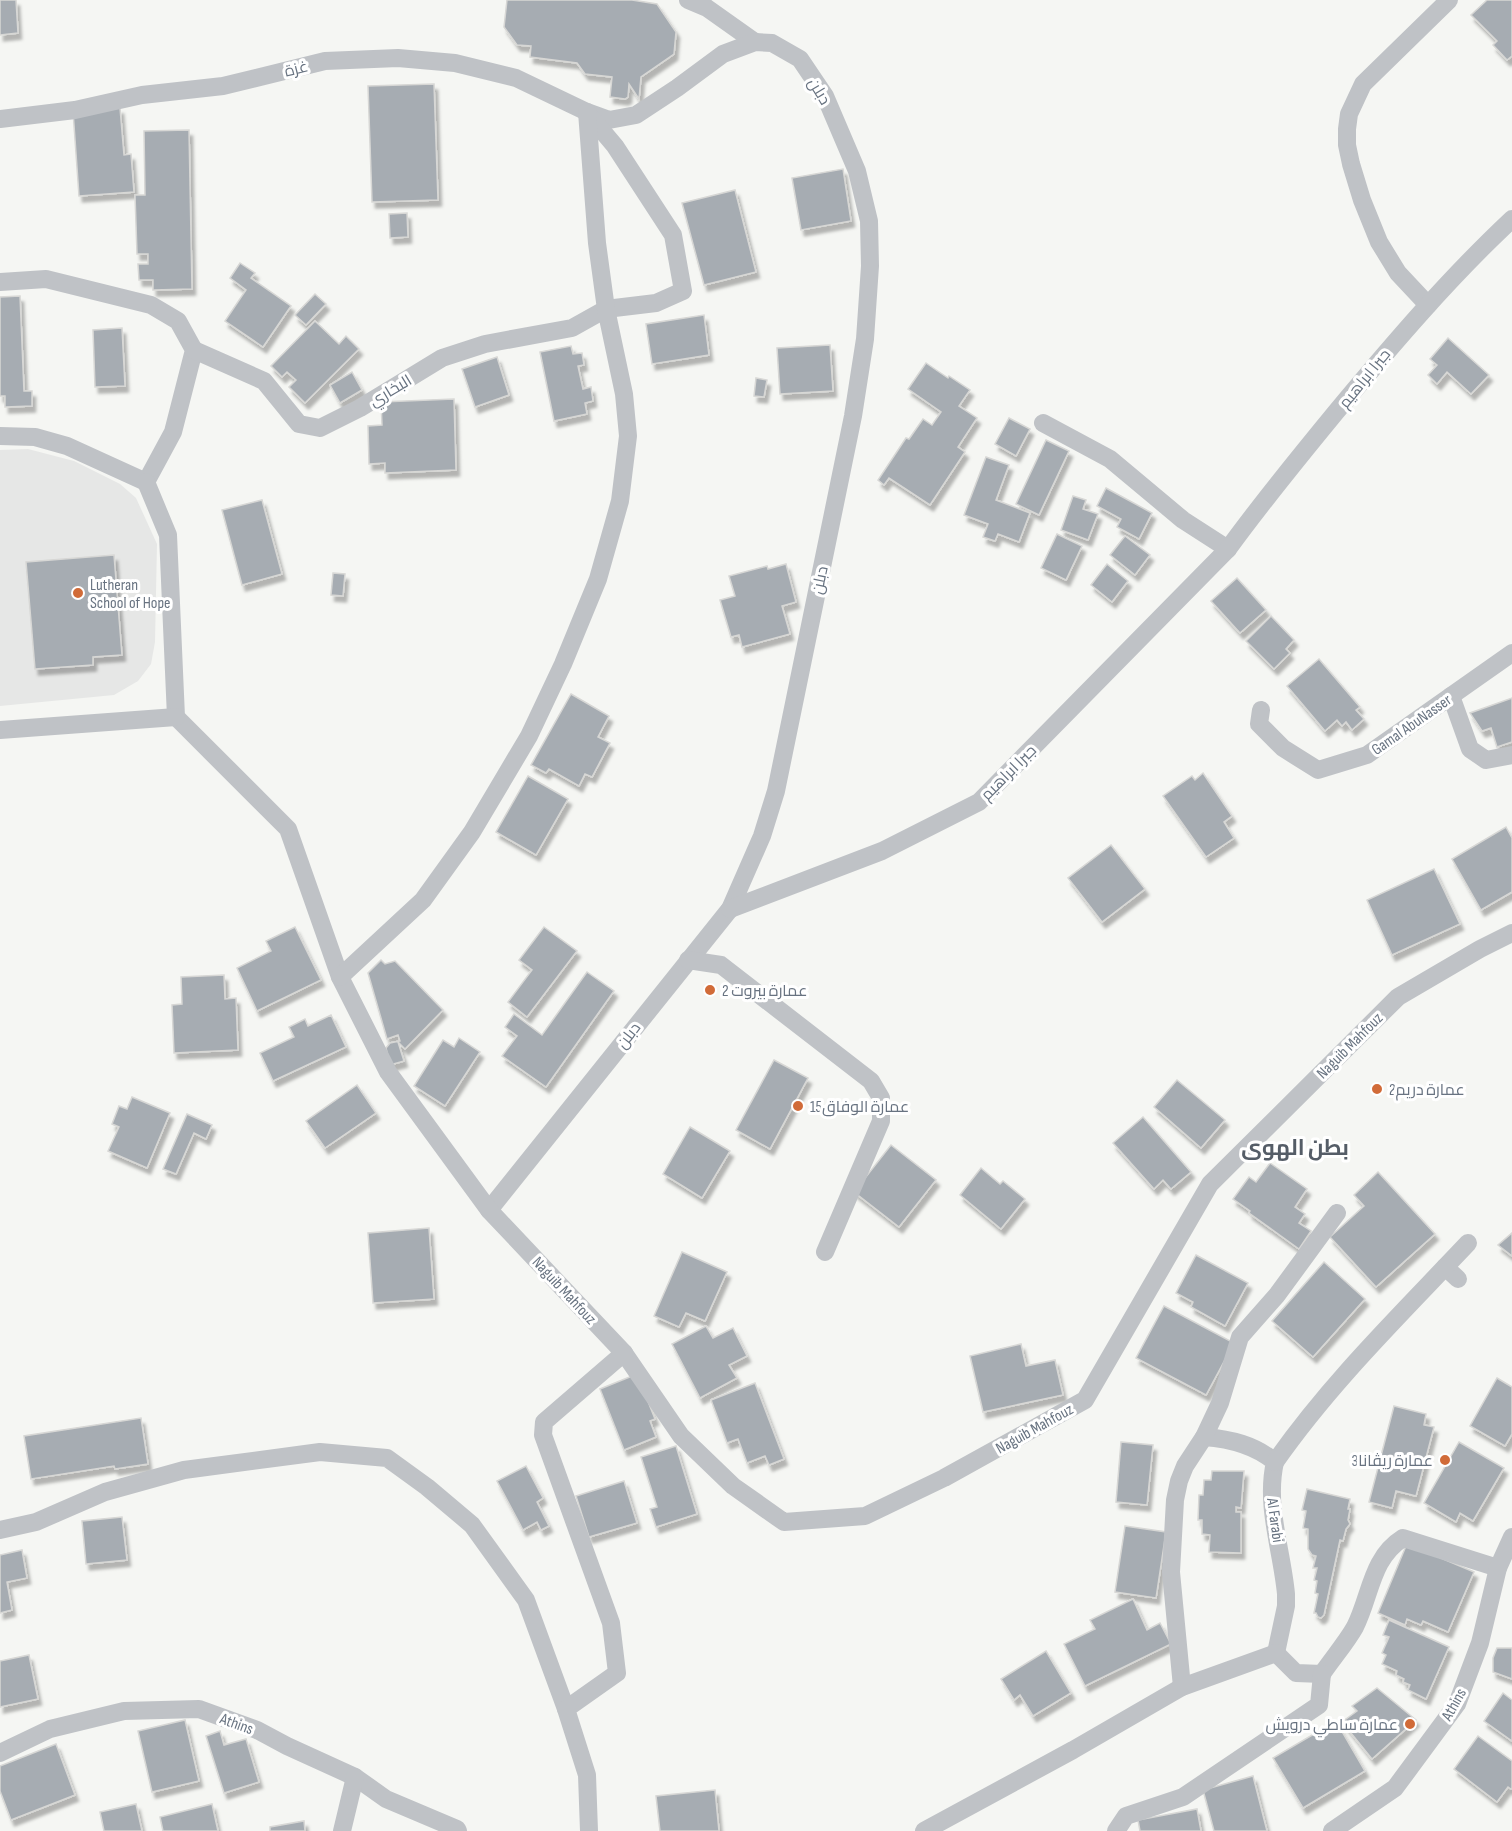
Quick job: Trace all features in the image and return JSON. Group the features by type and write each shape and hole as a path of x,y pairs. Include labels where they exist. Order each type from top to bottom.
{"street":[{"path":"688,0 707,8 755,42"},
{"path":"1428,305 1398,273 1379,242 1362,200 1351,164 1347,145 1347,129 1349,114 1363,84 1449,0"},
{"path":"587,112 609,120 636,115 723,54 755,42"},
{"name":"دبلن","path":"489,1210 730,909 762,836 778,780 853,416 866,339 870,266 869,221 857,171 825,96 800,59 772,43 755,42"},
{"name":"غزة","path":"0,119 75,110 142,95 224,86 325,61 398,58 455,63 516,78 587,112"},
{"path":"340,977 423,900 472,832 529,736 563,664 598,579 620,501 628,435 624,394 606,309 597,243 587,112"},
{"path":"587,112 615,146 673,235 683,291 656,303 606,309"},
{"name":"جبرا ابراهيم","path":"730,909 882,851 979,802 1228,549 1260,506 1392,344 1475,254 1512,219"},
{"path":"0,282 46,279 151,305 178,321 194,350 173,432 146,482"},
{"name":"البخاري","path":"194,350 264,381 299,424 320,428 360,408 442,358 485,344 572,328 606,309"},
{"path":"1043,423 1110,459 1183,520 1228,549"},
{"path":"0,436 34,437 67,446 146,482 168,536 176,717 0,730"},
{"name":"Gamal AbuNasser","path":"1261,710 1259,724 1283,748 1318,771 1367,755 1512,653"},
{"path":"1451,696 1470,749 1486,760 1512,755"},
{"name":"Naguib Mahfouz","path":"176,717 288,829 340,977 388,1072 489,1210 624,1353 681,1436 733,1486 784,1522 865,1516 944,1478 1085,1400 1210,1184 1398,997 1479,949 1512,933"},
{"path":"688,960 721,965 871,1081 881,1098 881,1121 825,1252"},
{"path":"1182,1687 1171,1572 1175,1500 1185,1466 1204,1437 1220,1403 1240,1337 1277,1295 1337,1213"},
{"path":"1204,1437 1247,1445 1275,1462 1344,1373 1468,1243"},
{"path":"1445,1267 1458,1279"},
{"path":"566,1709 617,1673 611,1623 543,1435 544,1422 624,1353"},
{"path":"0,1530 36,1522 105,1492 184,1470 320,1452 387,1458 427,1486 472,1525 526,1600 566,1709 587,1775 590,1831"},
{"name":"Al Farabi","path":"1275,1462 1271,1480 1271,1498 1286,1594 1285,1613 1276,1653"},
{"name":"Athins","path":"1332,1831 1395,1788 1457,1704 1480,1643 1498,1568 1512,1537"},
{"path":"1116,1831 1126,1816 1183,1797 1319,1706 1322,1674 1354,1628 1381,1558 1392,1545 1403,1538 1498,1568"},
{"path":"924,1831 1073,1750 1182,1687 1276,1653 1296,1673 1322,1674"},
{"name":"Athins","path":"0,1753 50,1729 124,1711 199,1709 257,1730 355,1777 386,1799 458,1831"},
{"path":"342,1831 355,1777"}],"shaded area":[{"name":"Lutheran School of Hope","path":"28,449 74,461 120,484 136,498 157,544 155,642 151,664 138,681 114,695 0,706 0,450"}],"building":[{"path":"0,0 16,0 18,33 0,35"},
{"path":"507,0 632,0 657,4 676,32 674,54 641,77 639,99 629,84 628,97 625,99 610,97 612,77 585,74 577,63 530,57 531,46 517,45 504,27"},
{"path":"1487,0 1512,0 1512,56 1507,60 1493,45 1497,41 1471,15"},
{"path":"434,84 438,200 372,202 368,86"},
{"path":"120,108 124,155 131,154 134,192 79,196 73,111"},
{"path":"189,130 192,289 153,290 153,280 139,280 138,264 148,264 148,254 137,254 135,195 145,195 144,131"},
{"path":"843,169 851,221 801,230 792,178"},
{"path":"735,190 756,272 704,285 682,203"},
{"path":"407,213 408,237 390,238 389,214"},
{"path":"240,263 255,273 251,278 291,306 263,347 225,321 246,290 230,278"},
{"path":"315,294 326,304 306,325 295,315"},
{"path":"20,296 24,391 32,391 32,406 5,407 5,396 0,396 0,297"},
{"path":"704,315 709,355 652,364 646,324"},
{"path":"315,321 339,344 346,336 359,349 305,403 289,387 296,380 287,372 282,377 271,366"},
{"path":"122,328 125,386 95,387 93,330"},
{"path":"1448,338 1489,375 1471,394 1447,372 1437,384 1428,375 1437,365 1430,359"},
{"path":"830,345 833,391 780,394 777,348"},
{"path":"571,346 573,354 582,353 584,365 578,366 583,389 591,387 593,401 585,403 587,414 554,421 540,352"},
{"path":"497,357 509,395 475,407 462,369"},
{"path":"926,363 970,390 959,406 977,418 958,447 965,452 930,505 889,478 884,485 878,480 906,438 909,439 923,419 932,425 941,412 908,389"},
{"path":"352,372 362,390 340,403 330,385"},
{"path":"756,378 767,380 764,397 754,396"},
{"path":"454,399 456,470 385,473 385,463 369,464 368,426 382,425 381,402"},
{"path":"1009,418 1030,429 1016,456 995,444"},
{"path":"1046,440 1069,451 1039,515 1016,504"},
{"path":"986,457 1009,465 996,500 1030,513 1019,542 998,534 995,541 983,537 988,524 964,515"},
{"path":"1106,488 1152,513 1139,539 1117,527 1121,519 1097,506"},
{"path":"1073,496 1086,500 1083,509 1098,514 1088,540 1061,530"},
{"path":"262,500 282,574 242,585 222,510"},
{"path":"1057,534 1082,546 1066,580 1041,568"},
{"path":"1125,536 1150,555 1135,575 1110,555"},
{"path":"114,555 122,655 93,657 93,665 35,669 26,562"},
{"path":"786,564 796,602 782,606 790,634 742,647 739,635 731,637 720,600 735,596 729,576 767,566 768,569"},
{"path":"1107,564 1128,581 1112,602 1091,585"},
{"path":"333,573 345,574 343,596 331,595"},
{"path":"1237,578 1266,610 1240,633 1211,601"},
{"path":"1271,616 1294,640 1286,649 1290,653 1274,669 1246,641"},
{"path":"1319,659 1360,707 1356,710 1364,719 1352,730 1346,722 1342,726 1337,720 1325,731 1287,686"},
{"path":"571,694 609,716 598,737 610,743 592,777 585,774 579,786 549,769 546,773 531,765"},
{"path":"1512,698 1512,742 1497,747 1491,728 1482,731 1470,713"},
{"path":"1203,773 1232,816 1224,822 1234,838 1206,857 1163,796 1192,776 1195,780"},
{"path":"528,776 568,799 536,855 496,832"},
{"path":"1506,827 1512,838 1512,892 1481,910 1452,859"},
{"path":"1111,845 1145,889 1102,922 1068,878"},
{"path":"1434,869 1460,924 1392,955 1367,900"},
{"path":"295,927 321,980 257,1011 237,968 271,951 266,941"},
{"path":"544,927 577,951 527,1017 508,1002 532,970 519,960"},
{"path":"381,960 385,964 395,961 443,1010 405,1049 398,1042 404,1061 390,1065 386,1048 390,1043 400,1041 398,1035 387,1039 368,973"},
{"path":"587,972 614,991 546,1087 502,1056 517,1036 505,1027 514,1014 542,1035"},
{"path":"224,975 225,999 236,998 238,1050 174,1053 172,1005 182,1004 181,977"},
{"path":"331,1015 346,1047 273,1081 260,1053 294,1037 289,1027 305,1019 308,1026"},
{"path":"459,1038 480,1052 445,1106 414,1086 443,1040 454,1047"},
{"path":"774,1060 808,1078 770,1149 736,1130"},
{"path":"1177,1080 1225,1120 1201,1148 1154,1107"},
{"path":"357,1085 376,1113 325,1148 306,1121"},
{"path":"132,1097 170,1113 147,1168 108,1151 119,1127 112,1124 119,1106 127,1109"},
{"path":"187,1114 212,1125 206,1139 194,1133 176,1174 163,1169"},
{"path":"1143,1117 1191,1172 1171,1189 1163,1180 1154,1189 1113,1143"},
{"path":"690,1127 730,1151 702,1198 663,1174"},
{"path":"891,1145 936,1180 899,1227 854,1192"},
{"path":"1270,1163 1307,1189 1295,1207 1305,1214 1299,1223 1311,1231 1299,1249 1233,1199 1249,1177 1256,1182"},
{"path":"981,1168 1000,1184 1003,1181 1025,1199 1001,1229 960,1195"},
{"path":"1378,1172 1435,1234 1376,1287 1330,1237 1364,1206 1354,1195"},
{"path":"429,1228 434,1299 373,1303 368,1233"},
{"path":"1512,1233 1512,1256 1498,1245"},
{"path":"682,1252 727,1272 705,1321 686,1313 679,1327 654,1316"},
{"path":"1196,1255 1248,1283 1225,1326 1191,1307 1193,1302 1176,1293"},
{"path":"1324,1262 1365,1299 1313,1357 1272,1321"},
{"path":"1164,1306 1234,1343 1206,1395 1136,1358"},
{"path":"706,1326 713,1338 733,1328 747,1356 729,1365 737,1378 700,1398 672,1344"},
{"path":"1021,1344 1026,1366 1055,1360 1063,1395 983,1412 970,1356"},
{"path":"637,1374 655,1419 650,1421 656,1437 624,1450 600,1389"},
{"path":"1497,1378 1512,1387 1512,1434 1505,1446 1470,1426"},
{"path":"755,1383 784,1459 769,1465 765,1456 747,1463 738,1439 727,1443 711,1400"},
{"path":"1394,1406 1426,1414 1424,1425 1434,1427 1416,1496 1396,1491 1392,1508 1369,1502"},
{"path":"141,1418 148,1464 115,1469 114,1466 31,1479 24,1436"},
{"path":"1121,1442 1153,1445 1147,1505 1116,1502"},
{"path":"1459,1442 1504,1468 1473,1521 1460,1513 1456,1522 1424,1503"},
{"path":"676,1446 697,1514 656,1527 650,1509 657,1507 641,1457"},
{"path":"526,1466 543,1498 537,1502 549,1526 541,1530 537,1522 523,1530 497,1481"},
{"path":"1212,1471 1244,1471 1241,1508 1236,1507 1236,1512 1241,1512 1241,1553 1209,1552 1210,1535 1202,1534 1202,1520 1198,1520 1199,1495 1203,1495 1204,1480 1211,1480"},
{"path":"624,1481 637,1523 589,1537 576,1496"},
{"path":"1307,1489 1350,1499 1348,1520 1350,1524 1343,1541 1340,1540 1324,1615 1321,1618 1314,1613 1318,1594 1315,1593 1317,1581 1314,1580 1317,1568 1313,1568 1316,1556 1312,1555 1308,1549 1308,1529 1303,1528 1306,1511 1302,1510"},
{"path":"122,1517 127,1560 86,1564 82,1521"},
{"path":"1125,1526 1166,1532 1156,1598 1115,1592"},
{"path":"1406,1546 1415,1547 1474,1572 1448,1632 1423,1621 1421,1625 1407,1619 1405,1625 1378,1613"},
{"path":"22,1550 27,1578 7,1582 12,1610 0,1613 0,1555"},
{"path":"1133,1599 1147,1630 1160,1623 1171,1644 1085,1686 1064,1644 1095,1629 1090,1620"},
{"path":"1389,1620 1449,1647 1426,1699 1408,1690 1410,1685 1396,1675 1397,1671 1382,1664 1386,1655 1382,1653 1389,1637 1383,1635"},
{"path":"1497,1648 1512,1648 1512,1679 1493,1672 1493,1658"},
{"path":"1046,1651 1071,1693 1033,1716 1020,1695 1014,1700 1001,1679"},
{"path":"29,1655 38,1699 0,1707 0,1661"},
{"path":"1377,1688 1416,1720 1372,1759 1342,1722 1357,1711 1352,1706"},
{"path":"1503,1693 1512,1700 1512,1741 1484,1721"},
{"path":"185,1720 199,1781 152,1792 138,1731"},
{"path":"1336,1721 1365,1771 1303,1808 1273,1758"},
{"path":"220,1731 224,1745 246,1739 259,1782 224,1793 206,1736"},
{"path":"1478,1736 1512,1761 1512,1788 1508,1787 1497,1802 1454,1769"},
{"path":"56,1744 75,1795 11,1820 0,1791 0,1766"},
{"path":"1253,1776 1267,1831 1214,1831 1203,1790"},
{"path":"715,1790 719,1831 660,1831 656,1796"},
{"path":"136,1804 142,1831 104,1831 100,1812"},
{"path":"212,1804 218,1831 163,1831 160,1817"},
{"path":"1197,1809 1201,1831 1140,1831 1138,1820"},
{"path":"304,1821 305,1831 270,1831 270,1827"}],"place":[{"name":"Lutheran School of Hope","path":"78,593"},
{"name":"عمارة بيروت 2","path":"710,990"},
{"name":"عمارة دريم2","path":"1377,1089"},
{"name":"عمارة الوفاق15","path":"798,1106"},
{"name":"عمارة ريڤانا3","path":"1445,1460"},
{"name":"عمارة ساطي درويش","path":"1410,1724"}],"district":[{"name":"بطن الهوى","path":"1295,1147"}]}
